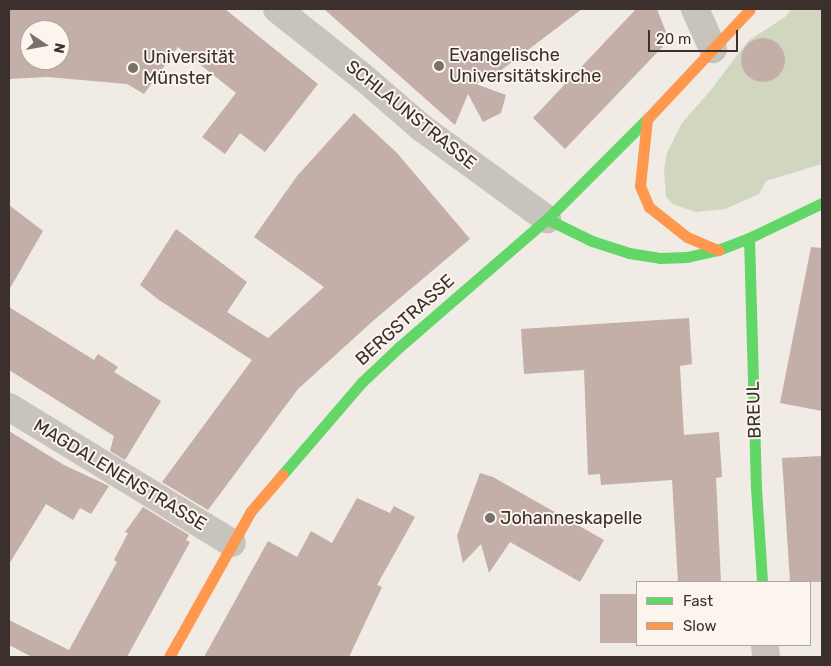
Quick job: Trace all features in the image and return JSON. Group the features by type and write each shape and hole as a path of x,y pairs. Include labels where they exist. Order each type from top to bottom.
{"main road":[{"name":"BERGSTRASSE","path":"169,657 251,511 361,383 547,219 647,119 750,9"},
{"path":"647,119 640,186 649,207 687,237 718,250"},
{"path":"547,219 592,240 630,253 660,258 687,257 718,250 749,238 822,203"},
{"name":"BREUL","path":"749,238 756,488 762,581"}],"street":[{"name":"SCHLAUNSTRASSE","path":"277,9 364,78 422,128 547,219"},
{"path":"694,9 713,49"},
{"name":"MAGDALENENSTRASSE","path":"9,407 232,542"}],"green space":[{"path":"792,9 822,9 822,164 766,181 759,194 725,209 696,212 673,204 666,197 664,169 667,153 682,123 710,91 748,41 785,17"}],"building":[{"name":"Universität Münster","path":"9,9 225,9 318,84 265,152 240,133 225,154 202,137 236,93 178,47 144,94 127,84 47,77 9,79"},
{"name":"Evangelische Universitätskirche","path":"324,9 582,9 500,71 476,84 506,95 501,113 483,122 468,94 455,125"},
{"path":"636,9 657,9 669,40 565,149 533,118"},
{"path":"767,38 779,44 784,51 784,69 779,76 772,81 759,82 751,79 744,72 741,56 744,48 751,41"},
{"path":"354,113 397,153 470,239 374,320 298,389 208,510 162,482 252,360 159,300 140,285 176,229 247,282 227,312 268,338 324,287 254,237 297,176"},
{"path":"9,205 43,231 9,290"},
{"path":"811,247 822,248 822,411 780,403"},
{"path":"9,307 94,360 98,354 118,367 114,372 161,401 125,460 110,451 114,436 9,370"},
{"path":"689,318 692,364 680,366 684,435 719,432 722,477 716,478 721,581 678,581 672,480 601,485 600,474 588,475 584,370 524,374 521,329"},
{"path":"9,431 64,465 109,486 91,514 80,508 73,520 46,504 9,564"},
{"path":"822,456 822,582 790,581 782,458"},
{"path":"480,473 493,477 604,540 580,582 510,542 489,573 481,544 463,563 457,536"},
{"path":"357,498 390,513 394,506 415,517 377,585 382,587 349,657 204,657 268,541 297,557 311,531 332,543"},
{"path":"143,507 189,535 186,540 190,542 127,657 32,657 9,645 9,620 69,650 117,562 114,560 128,533 125,532"},
{"path":"600,594 636,594 636,643 600,643"}],"traffic: fast":[{"path":"282,475 361,383 398,348 547,219 650,116"},
{"path":"547,219 592,241 629,253 660,258 687,257 718,250 749,238 822,203"},
{"path":"749,238 756,488 762,581"}],"traffic: slow":[{"path":"650,116 750,9"},
{"path":"647,119 640,186 649,207 687,237 718,250"},
{"path":"169,657 251,511 282,475"}],"place":[{"name":"Evangelische Universitätskirche","path":"439,66"},
{"name":"Universität Münster","path":"133,68"},
{"name":"Johanneskapelle","path":"490,518"}]}
